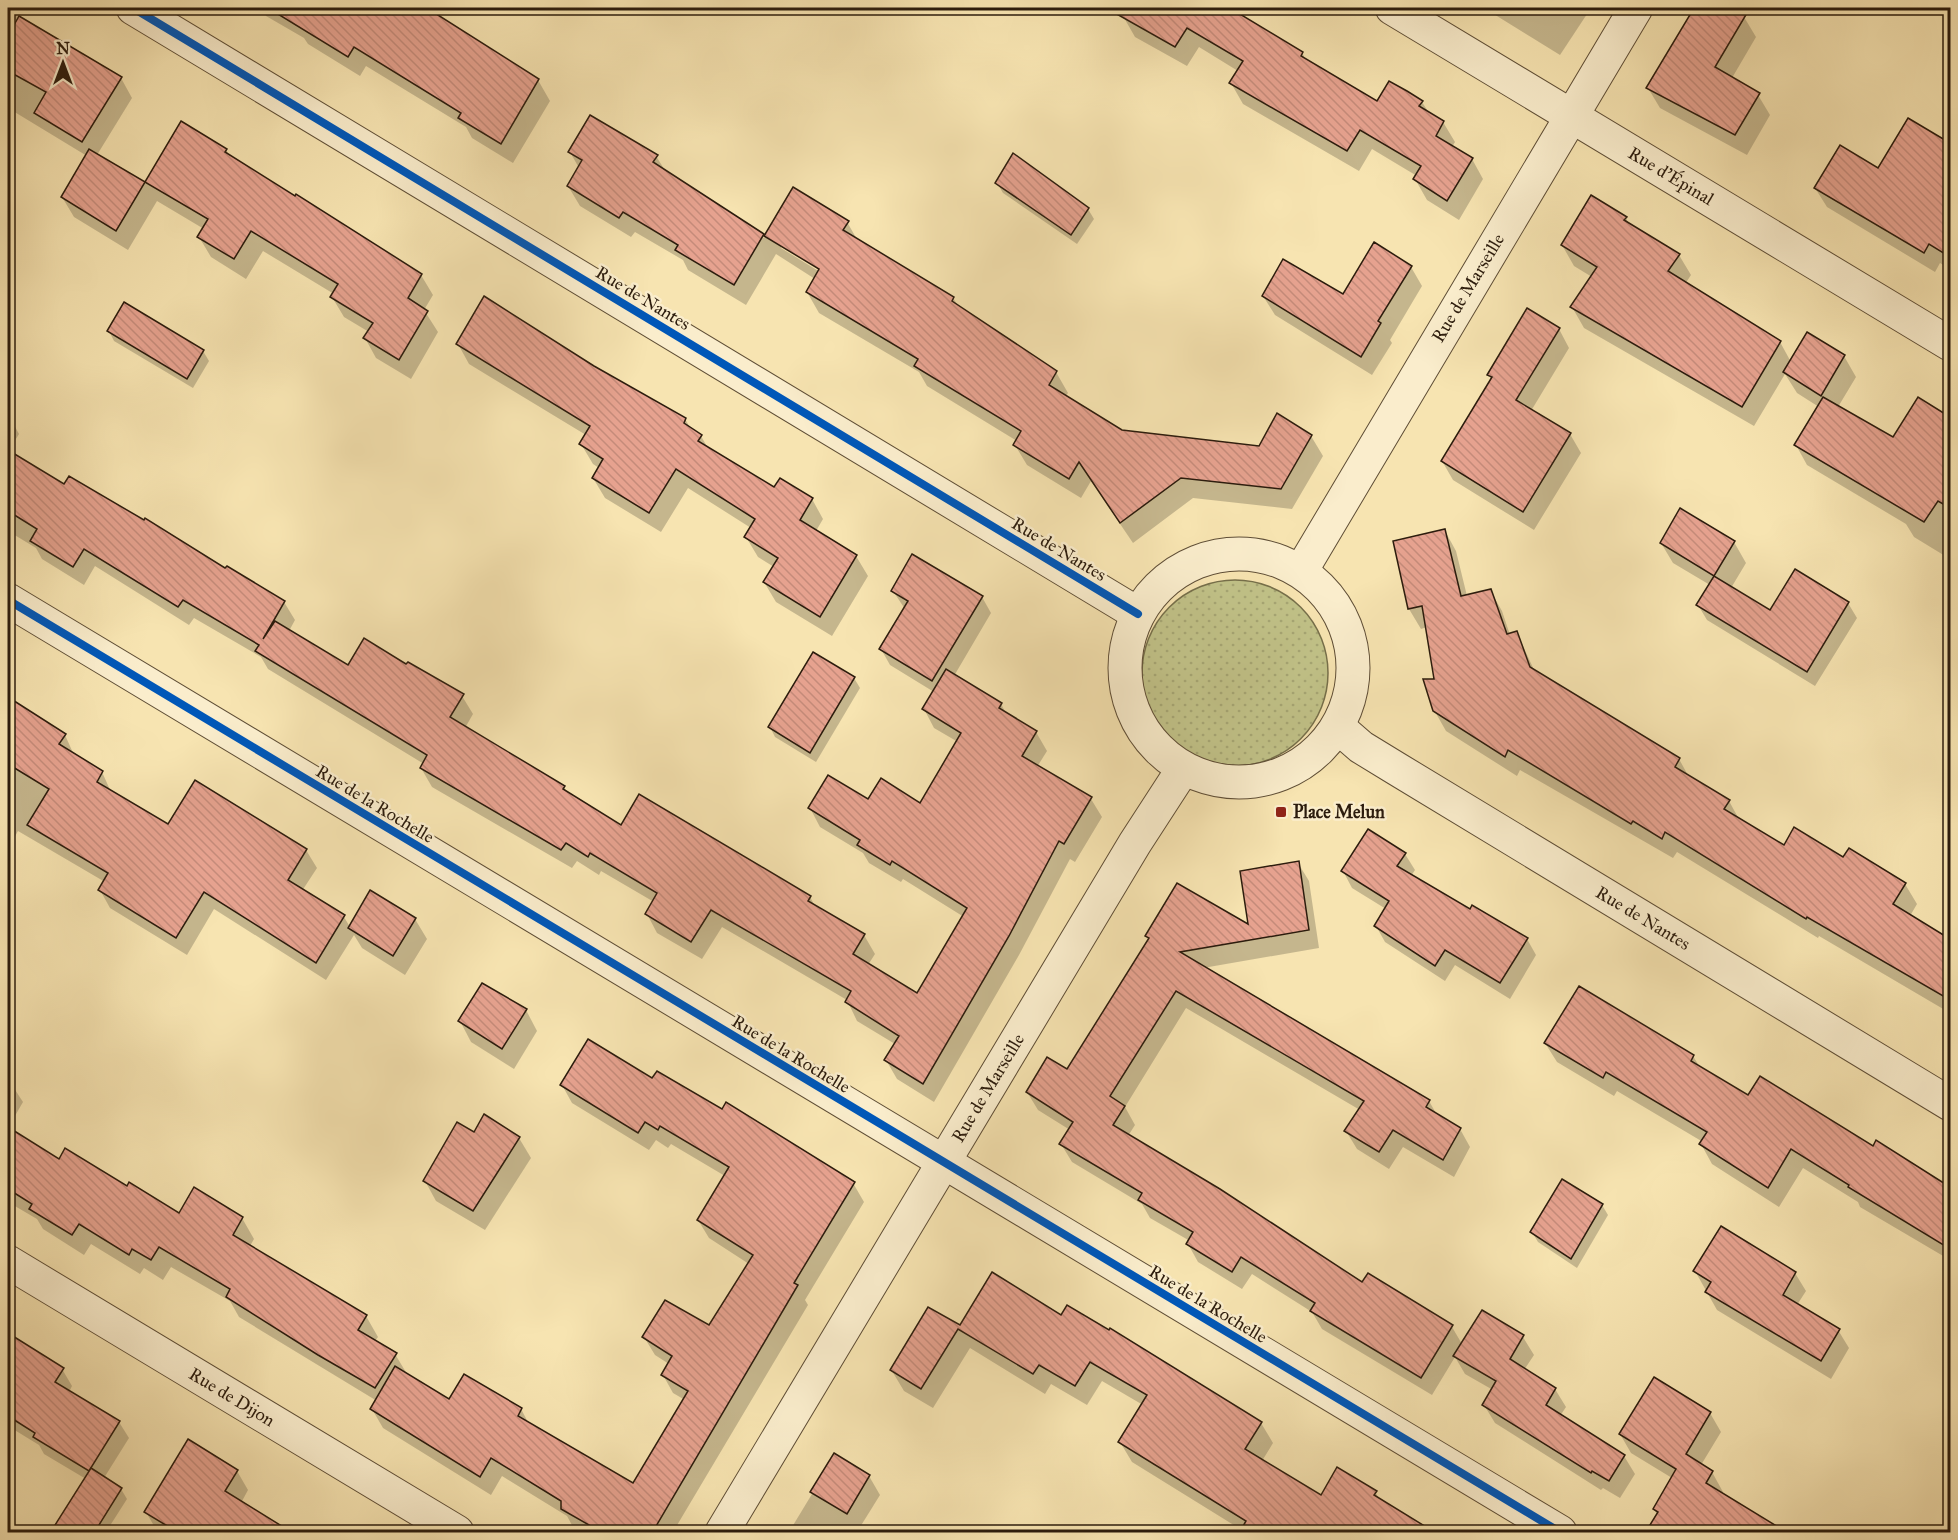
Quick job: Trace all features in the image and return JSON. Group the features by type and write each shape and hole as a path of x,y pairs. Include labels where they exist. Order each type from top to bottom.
{"street":[{"name":"Rue de Nantes","path":"133,8 1138,614"},
{"name":"Rue d'Épinal","path":"1392,8 1950,344"},
{"name":"Rue de Marseille","path":"1301,571 1636,8"},
{"path":"1245,554 1273,558 1301,571 1331,599 1347,629 1354,662 1351,695 1338,727 1316,754 1286,773 1252,782 1216,781 1183,769 1155,747 1135,717 1124,683 1126,647 1138,614 1157,588 1182,568 1213,556 1245,554"},
{"name":"Rue de la Rochelle","path":"8,600 1560,1533"},
{"name":"Rue de Nantes","path":"1338,727 1361,747 1950,1104"},
{"name":"Rue de Marseille","path":"722,1533 1129,853 1183,769"},
{"name":"Rue de Dijon","path":"8,1262 457,1533"}],"green space":[{"path":"1235,580 1271,587 1301,607 1321,637 1328,673 1321,709 1301,739 1271,759 1235,766 1199,759 1169,739 1149,709 1142,673 1149,637 1169,607 1199,587"}],"building":[{"path":"268,8 427,8 539,79 501,144 458,118 461,113 354,47 348,57"},
{"path":"1106,8 1230,8 1303,52 1301,56 1377,101 1389,81 1407,91 1423,101 1419,106 1444,121 1436,136 1473,158 1447,201 1413,179 1421,166 1360,130 1347,151 1229,83 1243,61 1187,28 1175,47"},
{"path":"1694,8 1750,8 1715,67 1760,93 1735,135 1646,88"},
{"path":"19,16 122,77 82,142 34,113 46,92 8,71 8,36"},
{"path":"590,115 658,155 653,162 764,234 734,285 675,250 678,245 623,212 619,218 567,186 582,160 568,152"},
{"path":"1908,118 1950,143 1950,257 1929,244 1924,253 1814,188 1840,145 1878,168"},
{"path":"181,121 227,149 225,152 422,274 408,298 428,311 399,360 363,338 373,323 330,297 338,284 251,231 234,259 197,237 208,219 145,182"},
{"path":"89,149 145,182 116,231 61,197"},
{"path":"1013,153 1089,208 1071,235 995,183"},
{"path":"793,187 849,221 843,230 954,297 952,301 1057,371 1049,385 1122,430 1259,446 1277,413 1312,435 1281,489 1181,478 1120,523 1079,462 1069,479 1013,445 1021,431 914,366 918,359 806,292 819,269 764,236"},
{"path":"1591,195 1627,217 1624,220 1680,254 1668,271 1781,341 1742,407 1570,307 1597,267 1561,245"},
{"path":"1374,242 1412,266 1378,321 1381,323 1361,357 1262,296 1283,259 1343,294"},
{"path":"484,296 594,366 686,418 684,423 702,435 698,441 774,487 780,478 813,498 800,520 857,555 820,617 763,582 778,558 744,537 755,519 676,469 649,513 592,478 603,459 579,444 590,426 456,344"},
{"path":"124,302 204,350 187,379 107,331"},
{"path":"1527,308 1560,328 1516,400 1571,433 1523,512 1441,461 1492,377 1487,375"},
{"path":"1807,332 1845,355 1821,396 1783,372"},
{"path":"1823,397 1893,437 1918,397 1950,417 1950,508 1938,501 1924,522 1794,445"},
{"path":"8,450 64,484 69,476 285,601 263,639 275,621 348,665 364,638 406,664 408,662 464,694 450,717 565,786 563,789 621,825 639,794 811,896 808,901 865,934 853,954 917,993 967,908 892,861 890,865 857,845 860,840 808,808 828,775 868,799 881,778 920,803 961,733 922,709 946,669 1002,703 999,708 1037,731 1022,756 1092,797 1064,844 1059,841 1009,936 923,1084 884,1060 899,1036 845,1002 851,991 711,910 691,942 645,914 657,893 590,853 588,857 566,843 561,850 420,768 427,755 255,651 259,645 183,600 178,607 84,549 73,567 30,541 37,529 8,511"},
{"path":"1680,508 1735,541 1714,576 1660,543"},
{"path":"1445,529 1461,596 1491,589 1507,634 1517,631 1530,667 1680,758 1675,767 1730,800 1724,809 1784,845 1794,827 1843,857 1849,848 1906,883 1893,904 1950,939 1950,1000 1807,917 1806,919 1665,832 1662,839 1633,821 1631,824 1508,750 1505,757 1433,711 1423,679 1434,679 1422,606 1408,609 1393,541"},
{"path":"912,554 983,596 932,681 879,649 908,601 891,591"},
{"path":"1795,569 1849,602 1807,672 1696,605 1714,576 1770,610"},
{"path":"813,652 855,677 810,753 768,727"},
{"path":"8,697 66,734 59,744 103,771 97,782 168,824 195,780 307,849 288,880 345,915 316,963 204,892 176,938 98,890 108,873 27,825 49,789 8,764"},
{"path":"1368,829 1406,853 1397,866 1470,909 1472,905 1528,938 1500,983 1445,950 1435,966 1374,926 1389,901 1341,871"},
{"path":"1299,861 1309,930 1180,952 1430,1100 1426,1107 1461,1128 1443,1160 1393,1130 1379,1152 1344,1131 1364,1101 1176,991 1110,1096 1125,1106 1113,1125 1220,1189 1362,1282 1368,1273 1453,1325 1421,1378 1310,1311 1315,1303 1241,1257 1232,1272 1186,1244 1193,1232 1138,1200 1142,1193 1059,1144 1073,1122 1026,1092 1047,1057 1067,1069 1149,938 1145,936 1177,883 1248,924 1240,871"},
{"path":"370,890 416,918 393,956 348,928"},
{"path":"482,983 527,1009 502,1049 458,1021"},
{"path":"1579,986 1694,1055 1691,1061 1748,1095 1760,1076 1873,1146 1876,1140 1950,1187 1950,1249 1848,1187 1849,1185 1791,1149 1768,1188 1699,1144 1707,1132 1606,1072 1603,1078 1544,1043"},
{"path":"588,1039 652,1078 657,1071 722,1109 726,1102 855,1182 794,1283 798,1285 652,1533 603,1533 561,1509 561,1501 491,1458 480,1477 370,1409 395,1366 449,1399 464,1374 522,1408 518,1416 633,1483 688,1391 661,1375 672,1356 642,1337 665,1300 709,1325 753,1255 697,1220 729,1167 660,1126 658,1130 645,1122 638,1133 560,1085"},
{"path":"484,1114 520,1137 473,1211 423,1181 457,1122 474,1132"},
{"path":"8,1127 59,1159 65,1148 127,1186 129,1182 179,1213 194,1187 243,1217 233,1235 367,1315 358,1330 397,1353 375,1388 226,1297 230,1289 159,1247 151,1260 132,1249 129,1255 79,1224 72,1235 29,1209 32,1204 8,1189"},
{"path":"1562,1179 1603,1204 1571,1259 1530,1232"},
{"path":"1721,1226 1796,1272 1783,1295 1840,1329 1821,1361 1705,1292 1711,1282 1693,1271"},
{"path":"992,1272 1061,1315 1067,1305 1109,1330 1110,1328 1262,1422 1245,1449 1321,1495 1337,1467 1377,1491 1374,1495 1436,1533 1239,1533 1246,1521 1118,1442 1147,1395 1090,1362 1075,1386 1039,1365 1033,1374 958,1329 921,1389 890,1370 928,1307 960,1325"},
{"path":"1482,1310 1524,1335 1510,1359 1556,1388 1546,1405 1625,1455 1609,1481 1592,1471 1591,1473 1482,1405 1496,1381 1453,1356"},
{"path":"8,1333 64,1368 55,1382 120,1421 89,1471 33,1437 35,1433 8,1416"},
{"path":"1654,1377 1711,1412 1686,1454 1713,1471 1706,1483 1788,1533 1645,1533 1658,1512 1653,1509 1676,1469 1619,1434"},
{"path":"188,1439 238,1470 225,1491 293,1533 179,1533 144,1512"},
{"path":"834,1453 870,1475 847,1514 810,1492"},
{"path":"91,1468 122,1488 94,1533 50,1533"}],"cycle path":[{"path":"133,8 1138,614"},
{"path":"8,600 1560,1532"}],"place":[{"name":"Place Melun","path":"1281,812"}]}
